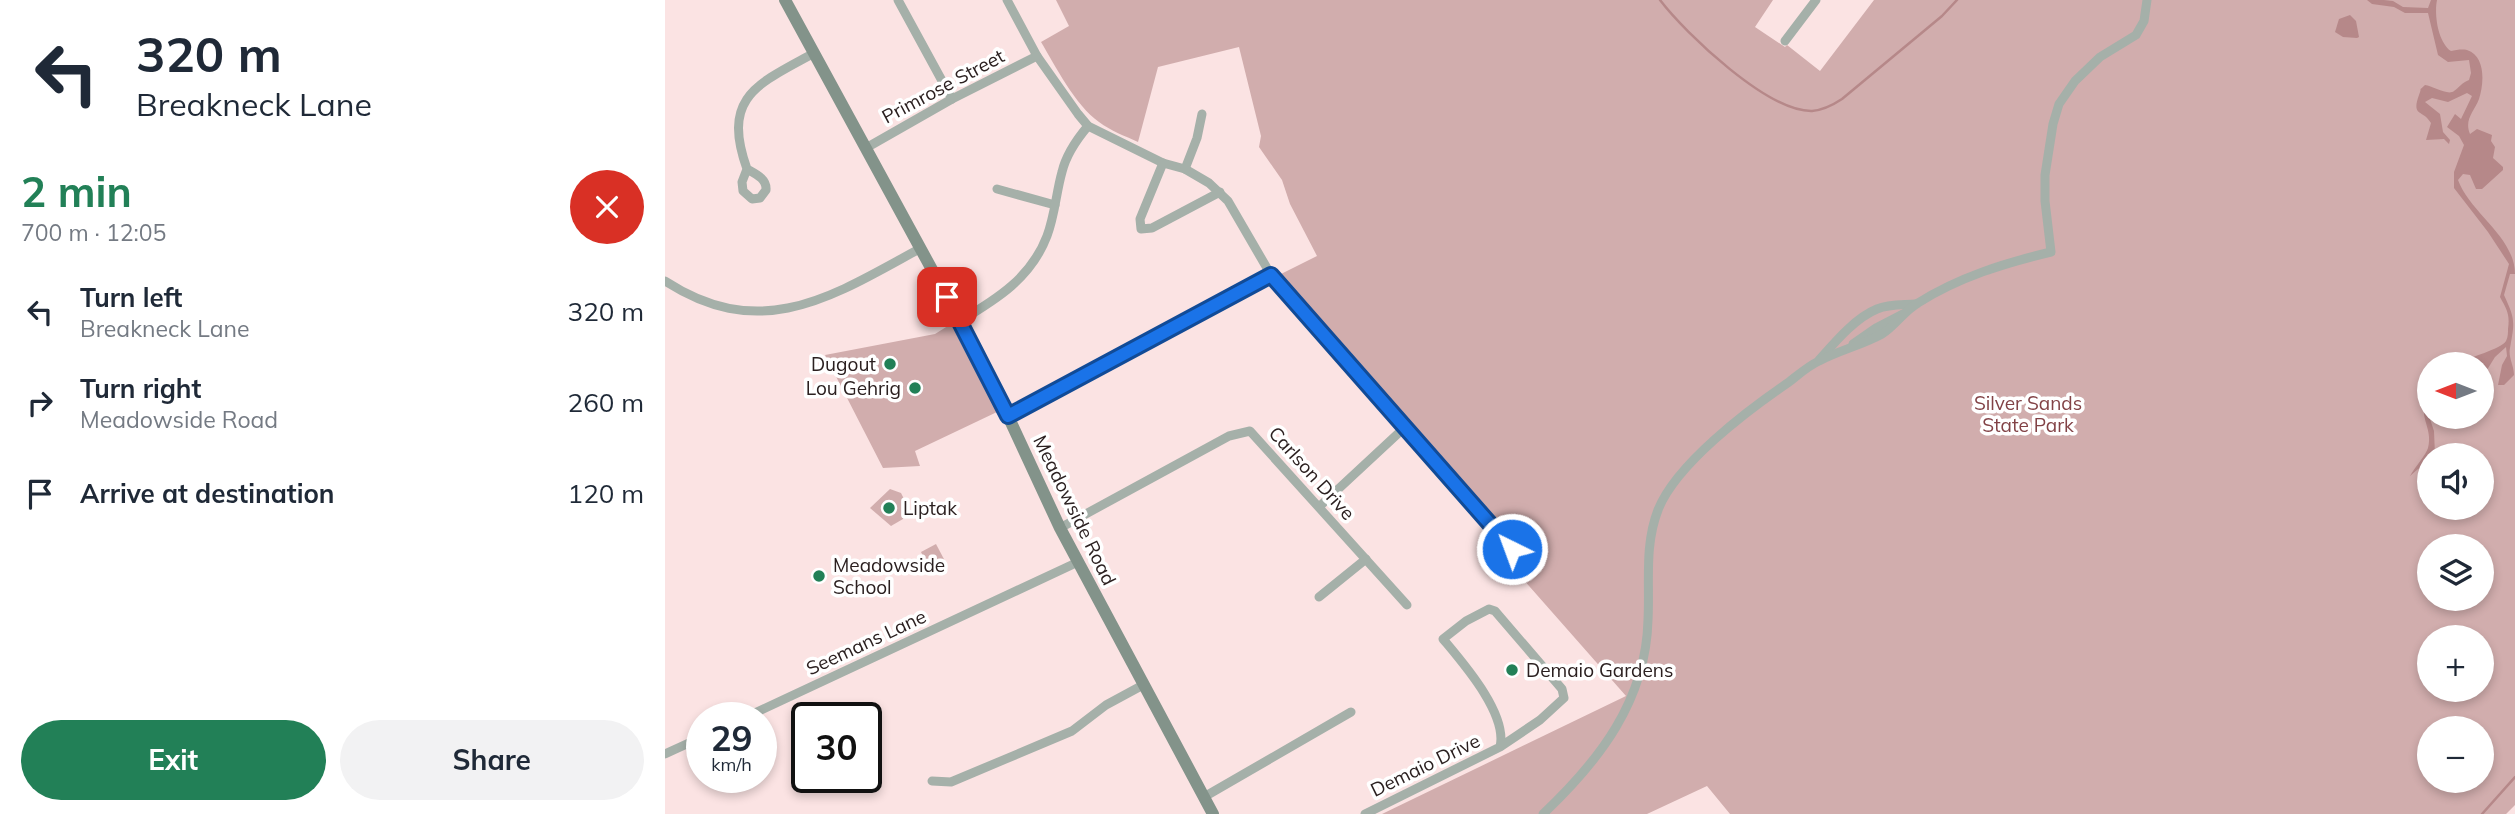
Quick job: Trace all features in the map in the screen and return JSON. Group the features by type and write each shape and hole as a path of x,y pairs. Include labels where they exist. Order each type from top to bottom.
{"main road":[{"name":"Meadowside Road","path":"785,0 960,321 1060,528 1213,814"}],"street":[{"path":"898,0 952,99"},
{"path":"1007,0 1037,55 1088,125 1163,163 1185,169 1220,192 1235,210 1271,275 1512,549"},
{"path":"1785,41 1816,0"},
{"path":"1543,814 1594,760 1614,733 1637,686 1647,649 1649,547 1654,524 1666,495 1689,465 1721,436 1773,392 1818,361 1856,322 1873,311 1893,305 1916,303 1989,269 2051,252 2045,175 2059,104 2075,81 2101,57 2136,35 2144,21 2147,0"},
{"path":"747,169 739,147 738,134 739,120 747,98 761,83 814,53"},
{"name":"Primrose Street","path":"866,148 1037,55"},
{"path":"1185,169 1197,138 1202,114"},
{"path":"960,321 1007,292 1026,272 1047,236 1062,170 1088,125"},
{"path":"1163,163 1140,219 1141,229 1151,228 1220,192"},
{"path":"997,189 1055,205"},
{"path":"665,281 693,296 728,307 754,311 800,307 835,295 921,248"},
{"path":"1008,416 1271,275"},
{"path":"1818,361 1849,348 1876,328 1900,314 1905,314 1916,303"},
{"path":"1320,506 1404,428"},
{"name":"Carlson Drive","path":"1060,528 1229,436 1250,431 1407,605"},
{"path":"1319,597 1366,559"},
{"name":"Seemans Lane","path":"777,703 1078,562"},
{"name":"Demaio Drive","path":"1365,814 1500,747 1560,703 1565,693 1495,611 1489,609 1483,610 1443,639 1472,673 1482,690 1503,736 1500,747"},
{"path":"932,781 951,782 1072,731 1106,705 1143,685"},
{"path":"1204,797 1351,712"},
{"path":"665,754 686,744"}],"green space":[{"name":"Silver Sands State Park","path":"1056,0 1773,0 1755,27 1785,47 1787,45 1820,71 1874,0 2515,0 2515,805 2506,814 1730,814 1707,786 1647,814 1382,814 1626,696 1508,562 1523,549 1281,274 1317,256 1290,204 1282,180 1259,147 1261,136 1239,47 1158,67 1138,142 1108,128 1090,115 1074,96 1041,42 1069,26"},
{"path":"951,324 997,412 915,451 920,466 883,468 825,355 935,334"},
{"name":"Liptak","path":"890,489 901,493 907,505 903,519 891,526 870,508"},
{"path":"936,544 946,563 930,570 921,552"}],"shaded area":[{"path":"2367,0 2393,1 2403,7 2428,8 2431,0 2437,0 2438,28 2447,47 2451,51 2467,50 2478,58 2482,71 2481,93 2469,120 2468,129 2470,134 2477,129 2492,135 2491,141 2495,147 2493,158 2503,170 2482,189 2476,189 2470,175 2463,174 2458,180 2472,203 2508,248 2513,261 2515,274 2510,274 2504,295 2513,320 2510,351 2514,375 2504,385 2498,385 2502,365 2507,356 2506,347 2494,359 2494,352 2486,352 2503,344 2507,338 2507,312 2500,297 2509,264 2454,188 2454,172 2464,145 2459,136 2447,127 2455,114 2461,119 2472,96 2467,93 2448,102 2432,98 2425,102 2440,114 2443,132 2450,140 2449,144 2444,139 2426,140 2431,123 2416,107 2421,89 2425,85 2451,92 2469,80 2469,60 2448,62 2438,55 2428,13 2405,13 2394,7 2372,4"},
{"path":"2350,15 2356,21 2357,38 2343,37 2335,32 2339,19"},
{"path":"2428,429 2433,429 2434,443 2429,443"}],"waterway":[{"path":"1660,0 1672,15 1729,69 1773,99 1794,108 1812,111 1828,107 1842,99 1942,16 1957,0"},
{"path":"2482,814 2515,777"}],"place":[{"name":"Dugout","path":"890,364"},
{"name":"Lou Gehrig","path":"915,388"},
{"name":"Liptak","path":"889,508"},
{"name":"Meadowside School","path":"819,576"},
{"name":"Demaio Gardens","path":"1512,670"}],"route":[{"path":"947,297 1008,416 1271,275 1512,549"}]}
